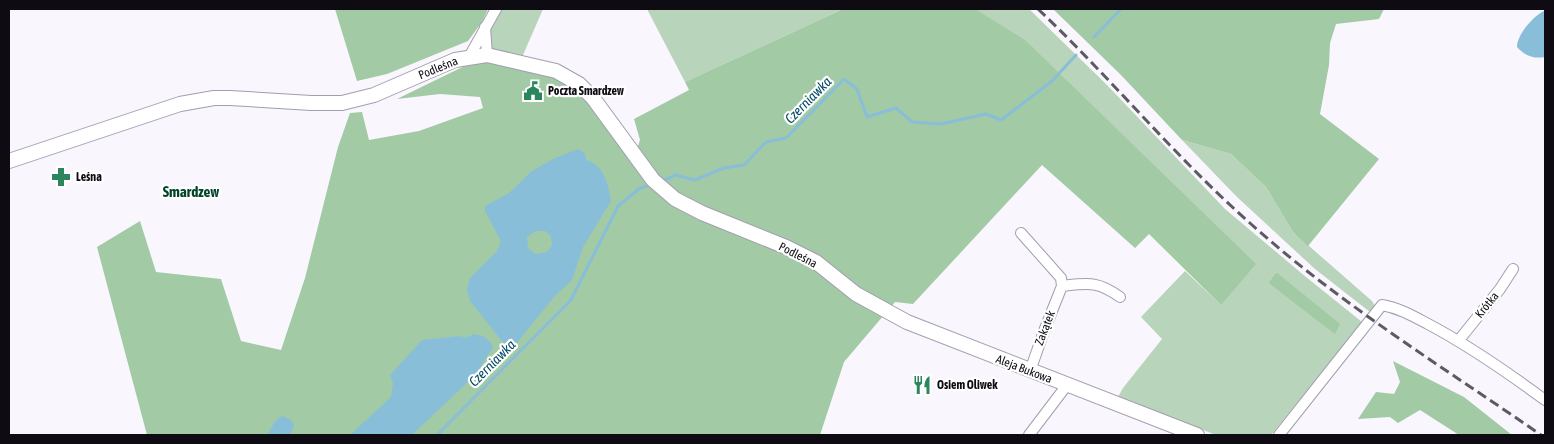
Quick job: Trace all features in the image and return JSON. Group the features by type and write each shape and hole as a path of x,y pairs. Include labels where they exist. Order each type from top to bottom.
{"street":[{"path":"469,57 496,9"},
{"path":"485,27 488,55"},
{"name":"Podleśna","path":"9,160 180,104 222,98 319,104 342,103 368,97 455,60 488,55 541,66 570,78 593,98 653,180 669,195 702,213 786,247 816,262 856,294"},
{"path":"1021,233 1061,278 1062,286 1094,284 1104,287 1120,298"},
{"name":"Krótka","path":"1459,340 1500,288 1513,268"},
{"name":"Zakątek","path":"1030,371 1062,286"},
{"name":"Aleja Bukowa","path":"856,294 913,325 1196,435"},
{"path":"1279,435 1382,305 1399,309 1459,340 1504,369 1545,400"},
{"path":"1029,435 1067,385"}],"green space":[{"path":"335,9 488,9 482,22 468,41 387,74 357,81"},
{"path":"496,9 543,9 520,62 487,55 485,27"},
{"path":"647,9 843,9 685,82"},
{"path":"843,9 975,9 1025,40 1256,264 1221,305 1149,234 1135,248 1042,165 913,304 895,302 844,362 820,435 147,435 97,247 140,221 156,272 221,279 241,341 281,350 305,278 338,147 350,113 362,112 369,140 419,131 483,108 480,97 440,94 397,99 487,55 570,77 635,155 640,140 634,119 689,90 685,82"},
{"path":"975,9 1029,9 1106,84 1225,209 1362,322 1271,435 1216,435 1118,397 1162,339 1141,317 1185,271 1221,305","holes":["1276,272 1335,333 1268,283"]},
{"path":"1053,9 1384,9 1379,19 1336,24 1330,43 1329,65 1320,114 1379,159 1308,246 1293,232 1266,187 1231,154 1182,140 1121,75"},
{"path":"1182,140 1231,154 1266,187 1293,232 1372,301 1375,306 1370,312 1315,269 1237,197"},
{"path":"1276,272 1340,324 1335,334 1268,283"},
{"path":"1393,361 1464,397 1512,435 1459,435 1420,410 1398,423 1390,417 1358,419 1376,392 1394,394 1400,382"}],"water":[{"path":"1544,11 1545,57 1537,58 1526,55 1517,47 1520,37 1526,26"},
{"path":"578,149 585,153 586,160 592,162 601,170 611,201 583,247 572,280 554,297 516,344 508,345 501,340 470,301 467,289 470,278 497,251 501,241 485,211 485,206 509,193 532,171 553,159","holes":["536,231 545,231 551,236 552,245 547,252 535,254 528,248 527,237"]},
{"path":"474,334 486,338 493,347 475,375 412,435 350,435 391,397 393,383 390,375 422,340 460,336 466,338"},
{"path":"282,416 291,420 294,426 290,435 267,435 276,420"}],"waterway":[{"name":"Czerniawka","path":"1094,37 1121,9"},
{"name":"Czerniawka","path":"664,180 676,175 695,180 724,168 744,165 766,142 786,138 844,79 857,89 867,117 896,108 912,122 941,124 986,114 1001,120 1052,81 1076,55"},
{"name":"Czerniawka","path":"437,435 571,300 618,206 640,188 647,186"}],"railway":[{"path":"1038,9 1196,172 1285,253 1356,308 1541,435"}],"place":[{"name":"Poczta Smardzew","path":"533,91"},
{"name":"Leśna","path":"61,177"},
{"name":"Osiem Oliwek","path":"922,385"}],"district":[{"name":"Smardzew","path":"191,192"}]}
